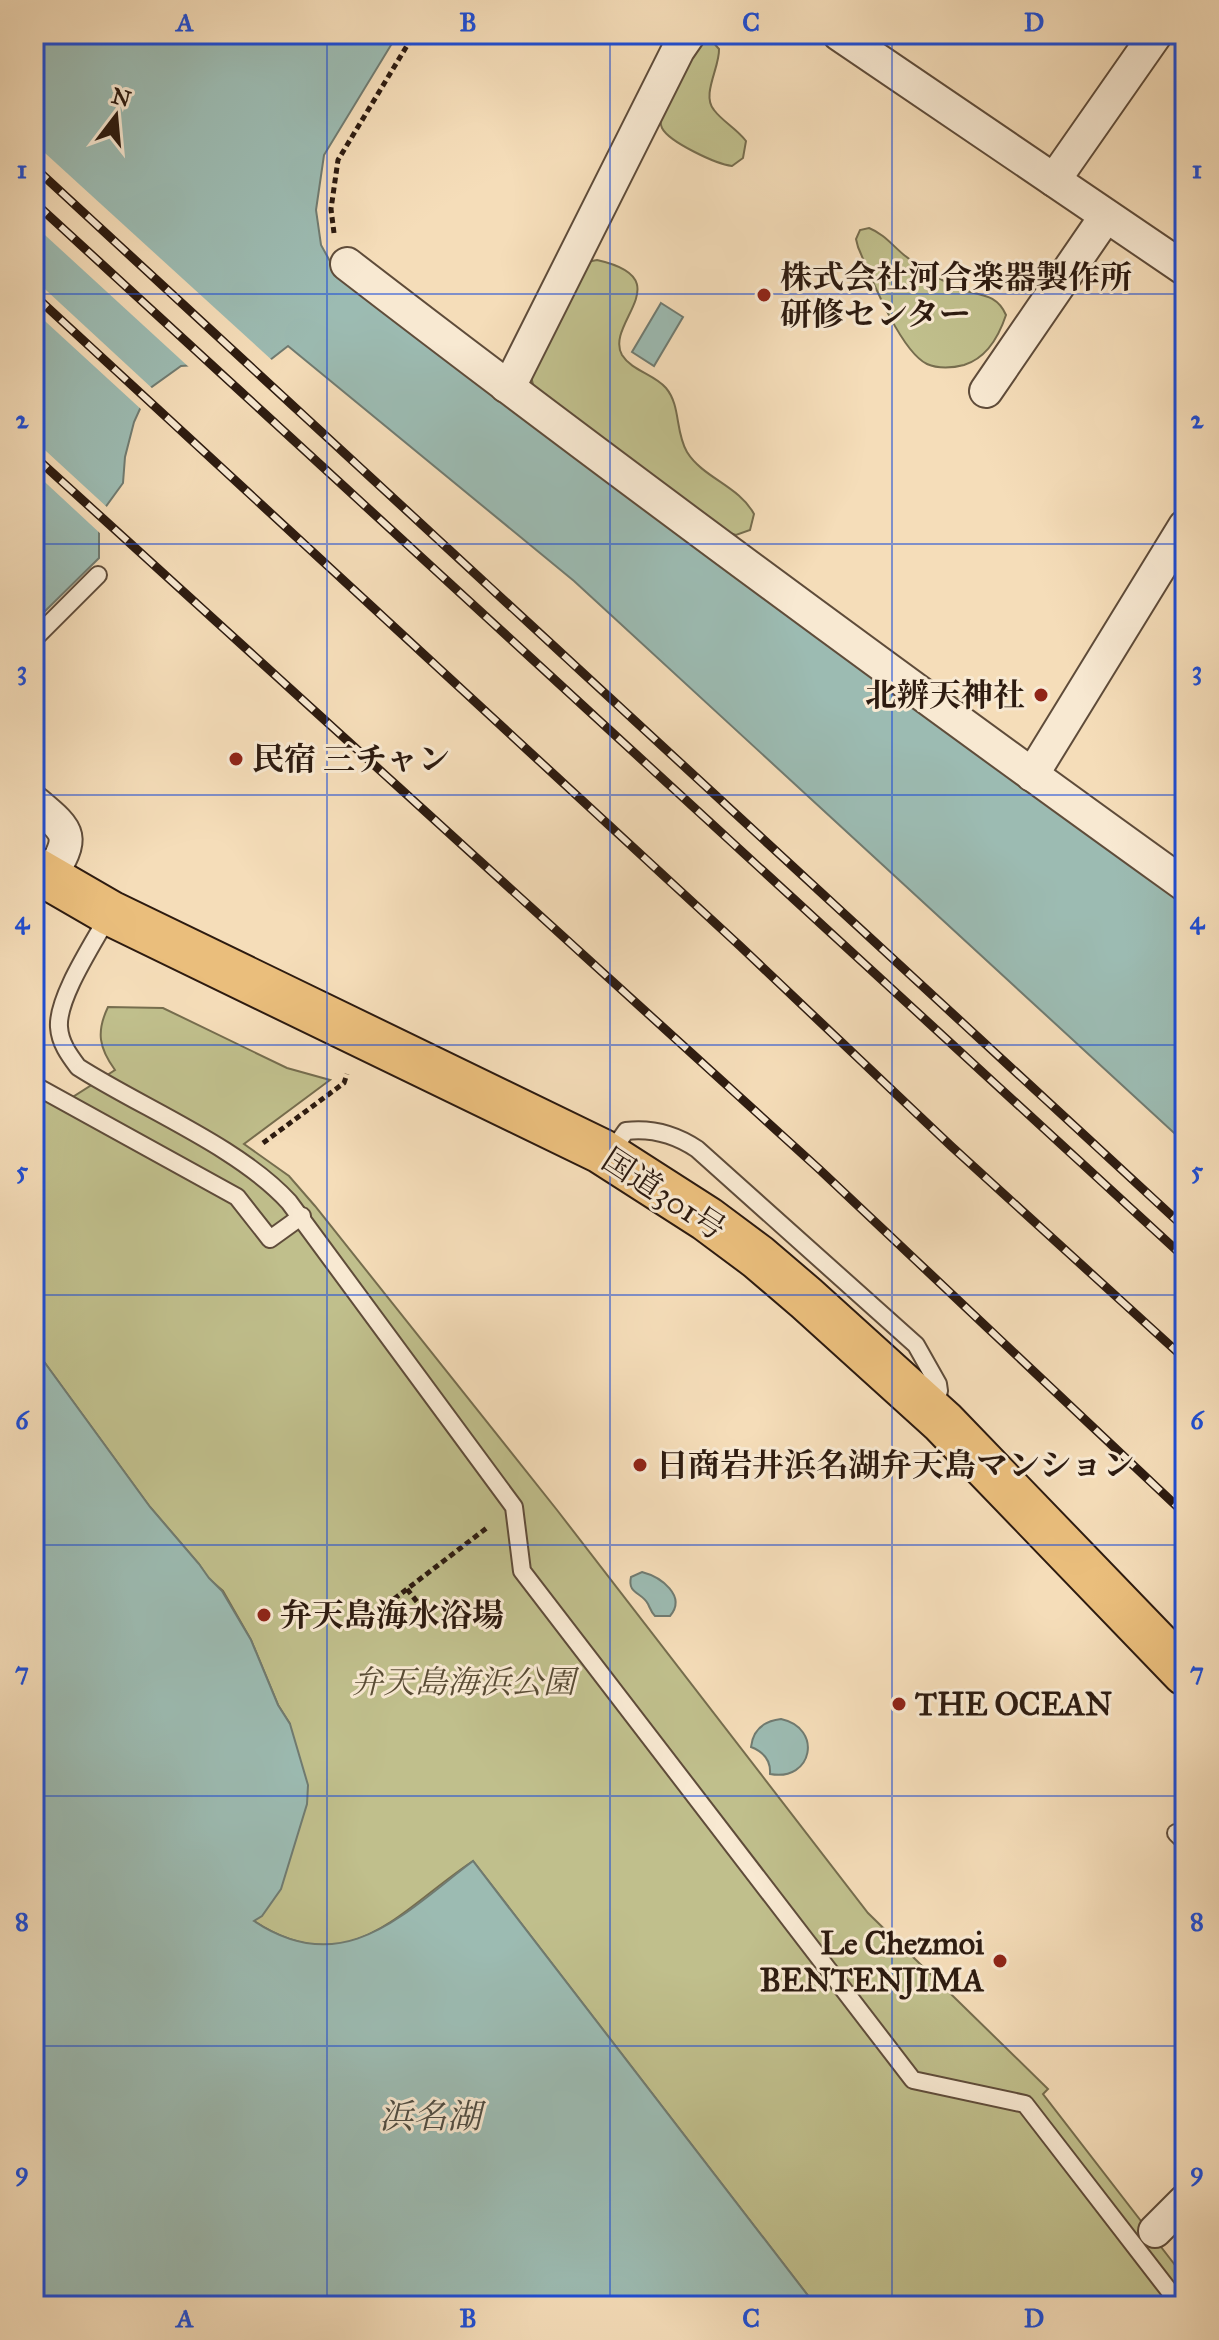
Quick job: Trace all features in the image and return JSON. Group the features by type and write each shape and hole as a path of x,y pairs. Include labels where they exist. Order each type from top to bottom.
{"highway":[{"name":"国道301号","path":"42,874 110,913 609,1156 681,1201 758,1257 926,1407 1017,1497 1185,1673"}],"street":[{"path":"506,386 514,377 678,50 689,34"},
{"path":"839,34 1185,269"},
{"path":"1054,180 1156,34"},
{"path":"986,391 1106,216"},
{"path":"347,264 506,386 1185,885"},
{"path":"1032,775 1181,542"},
{"path":"34,802 58,822 65,831 67,843 64,853 42,874"},
{"path":"1155,2231 1185,2201"}],"lane":[{"path":"34,639 98,575"},
{"path":"110,913 61,1005 59,1028 65,1048 78,1067 245,1165 277,1189 302,1216 514,1507 522,1571 913,2080 1025,2104 1181,2306"},
{"path":"34,1085 237,1197 270,1239 302,1216"}],"path":[{"path":"347,264 335,240 331,209 338,160 408,44 418,34"},
{"path":"245,1165 254,1150 344,1083 347,1072"},
{"path":"394,1599 514,1507"},
{"path":"407,1589 421,1607"}],"green space":[{"path":"702,40 712,41 719,49 710,89 711,104 746,141 743,158 732,166 683,146 666,134 661,126 662,108"},
{"path":"869,228 953,286 996,301 1006,315 986,352 972,362 950,367 931,366 917,356 896,329 858,247 856,239 860,230"},
{"path":"597,260 622,268 634,278 638,290 622,329 619,343 622,355 631,365 666,388 674,403 687,452 702,469 747,504 754,514 750,530 736,535 720,530 534,389 531,376 587,262"},
{"name":"弁天島海浜公園","path":"108,1007 163,1008 287,1068 330,1080 244,1144 289,1176 315,1206 557,1510 868,1913 1048,2089 1043,2094 1185,2278 1185,2306 816,2306 473,1861 396,1918 372,1933 346,1943 318,1945 288,1939 254,1921 290,1724 278,1705 251,1640 223,1591 208,1578 150,1507 34,1348 34,1078 71,1098 115,1070 101,1040"}],"water":[{"path":"34,34 401,34 391,45 324,155 316,210 321,245 336,272 1024,787 1185,903 1185,1143 574,581 288,346 270,360 181,366 149,389 134,422 125,457 123,483 99,516 99,558 34,622"},
{"path":"661,303 683,317 654,366 632,352"},
{"name":"浜名湖","path":"34,1348 150,1507 222,1591 251,1640 278,1705 290,1724 308,1785 307,1804 281,1889 262,1916 254,1921 286,1938 316,1944 345,1942 397,1919 473,1861 816,2306 34,2306"},
{"path":"642,1572 670,1588 675,1601 670,1616 655,1616 645,1600 631,1587 631,1577"},
{"path":"781,1719 794,1724 803,1733 807,1753 796,1770 770,1774 768,1761 751,1747 752,1741 760,1727"}],"pier":[{"path":"34,143 274,362 191,369 34,225"},
{"path":"34,279 154,390 143,411 34,311"},
{"path":"34,440 109,509 103,518 103,536 34,472"}],"railway":[{"path":"34,167 1185,1228"},
{"path":"34,202 1185,1258"},
{"path":"34,295 740,946 951,1146 1185,1359"},
{"path":"34,456 819,1169 1185,1514"}],"place":[{"name":"株式会社河合楽器製作所 研修センター","path":"764,295"},
{"name":"北辨天神社","path":"1041,695"},
{"name":"民宿 三チャン","path":"236,759"},
{"name":"日商岩井浜名湖弁天島マンション","path":"640,1465"},
{"name":"弁天島海水浴場","path":"264,1615"},
{"name":"THE OCEAN","path":"899,1704"},
{"name":"Le Chezmoi BENTENJIMA","path":"1000,1961"}]}
